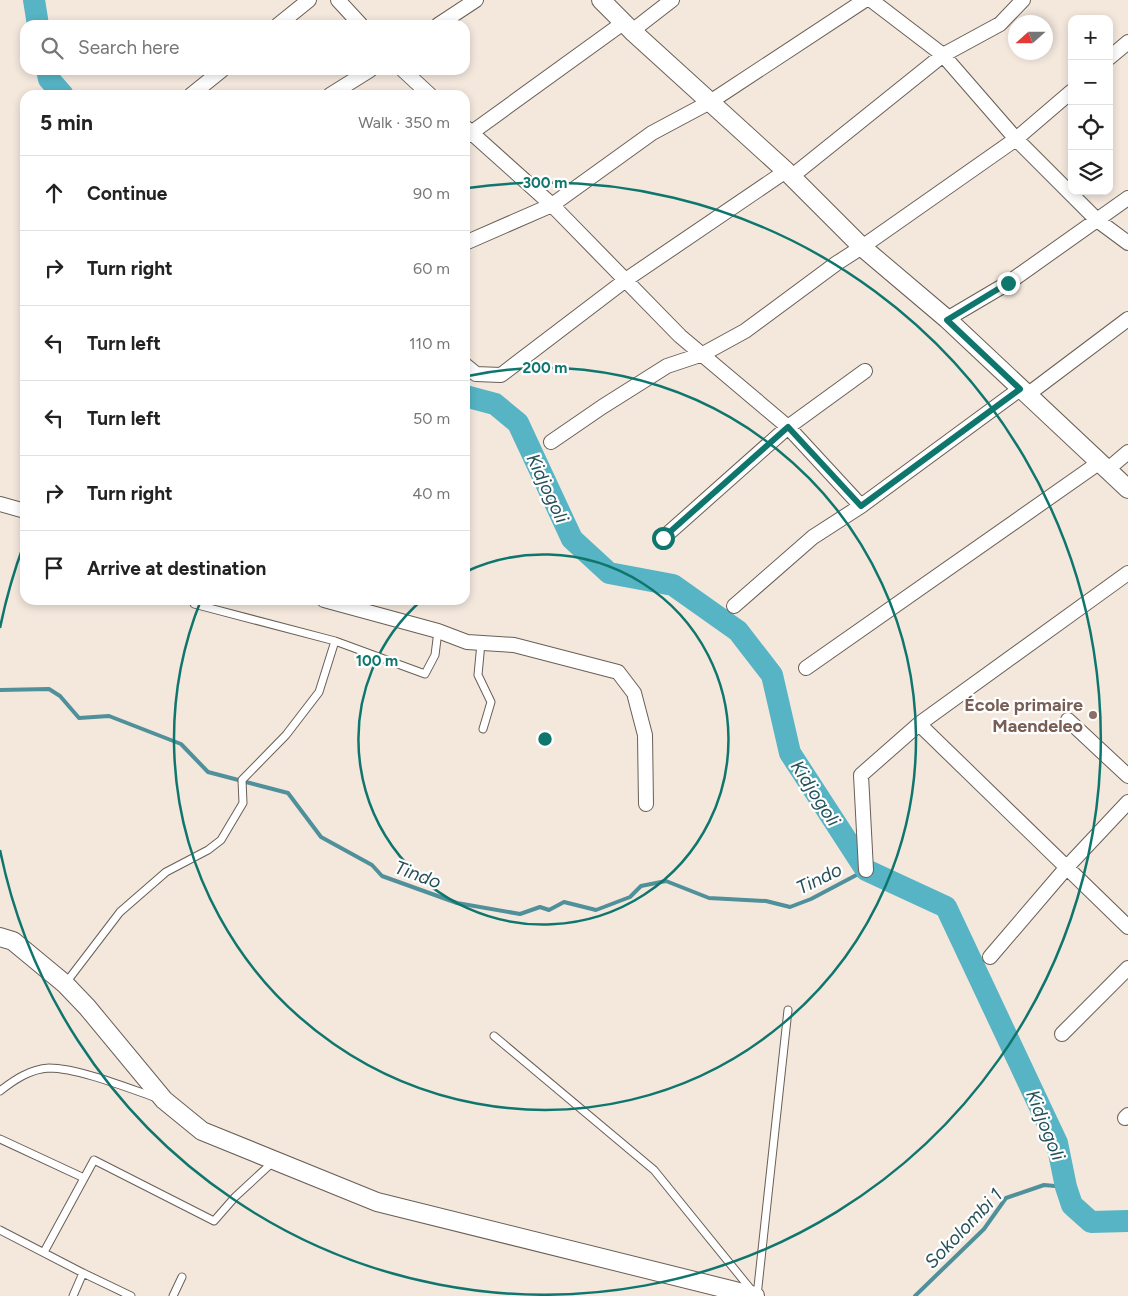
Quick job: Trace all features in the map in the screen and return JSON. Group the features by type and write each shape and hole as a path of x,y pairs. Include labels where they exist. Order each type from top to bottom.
{"street":[{"path":"284,20 309,0"},
{"path":"338,0 356,20"},
{"path":"446,20 476,0"},
{"path":"601,0 788,174 862,247 947,320 1128,489"},
{"path":"470,130 672,0"},
{"path":"470,241 552,205 652,132 710,102 864,0"},
{"path":"871,0 942,55 1016,139 1097,220 1128,244"},
{"path":"470,369 476,374 501,375 627,279 788,174 942,55 1000,24 1023,0"},
{"path":"1113,55 1128,42"},
{"path":"197,90 216,75"},
{"path":"338,90 362,75"},
{"path":"408,75 425,90"},
{"path":"551,442 667,366 703,354 745,331 837,263 1016,139 1068,94"},
{"path":"470,135 552,205 627,279 680,336 788,427 861,506"},
{"path":"947,320 1008,283 1128,198"},
{"path":"734,606 813,537 861,506 1128,319"},
{"path":"663,538 788,427 865,371"},
{"path":"806,668 1104,466 1128,452"},
{"path":"0,504 20,510"},
{"path":"866,870 861,775 918,724 1128,573"},
{"path":"342,605 438,631 467,642 514,645 618,672 634,693 644,735 646,804"},
{"path":"1068,720 1128,776"},
{"path":"918,724 1128,927"},
{"path":"990,957 1067,867 1128,802"},
{"path":"0,936 13,941 65,984 87,1007 164,1100 202,1131 377,1202 756,1296"},
{"path":"1062,1034 1128,968"}],"lane":[{"path":"198,605 335,641 425,674 434,655 438,631"},
{"path":"65,984 120,912 166,872 208,850 221,840 243,803 242,780 286,734 319,692 335,641"},
{"path":"481,643 478,675 491,702 483,729"},
{"path":"756,1296 788,1010"},
{"path":"494,1036 654,1170 756,1296"},
{"path":"0,1091 21,1076 48,1068 80,1073 164,1100"},
{"path":"0,1139 84,1178"},
{"path":"44,1252 94,1160 214,1221 235,1197 274,1161"},
{"path":"0,1230 83,1274 131,1296"},
{"path":"73,1296 83,1274"},
{"path":"173,1296 182,1277"}],"waterway":[{"name":"Kidjogoli","path":"34,0 37,20"},
{"name":"Kidjogoli","path":"48,75 49,79 59,90"},
{"name":"Kidjogoli","path":"470,397 495,404 518,423 572,539 609,573 673,585 738,631 772,675 790,753 866,870 946,907 1057,1143 1066,1187 1072,1205 1091,1222 1128,1221"},
{"name":"Tindo","path":"0,690 49,689 60,696 79,718 109,716 181,744 208,772 288,793 321,837 372,865 382,876 457,903 520,914 540,907 549,910 564,902 596,910 630,897 641,886 666,881 709,898 766,901 790,907 811,899 864,871"},
{"name":"Sokolombi 1","path":"915,1296 984,1229 1006,1198 1044,1185 1066,1187"}],"place":[{"name":"École primaire Maendeleo","path":"1093,715"}],"route":[{"path":"663,538 788,427 861,506 1020,389 947,320 1008,283"}]}
